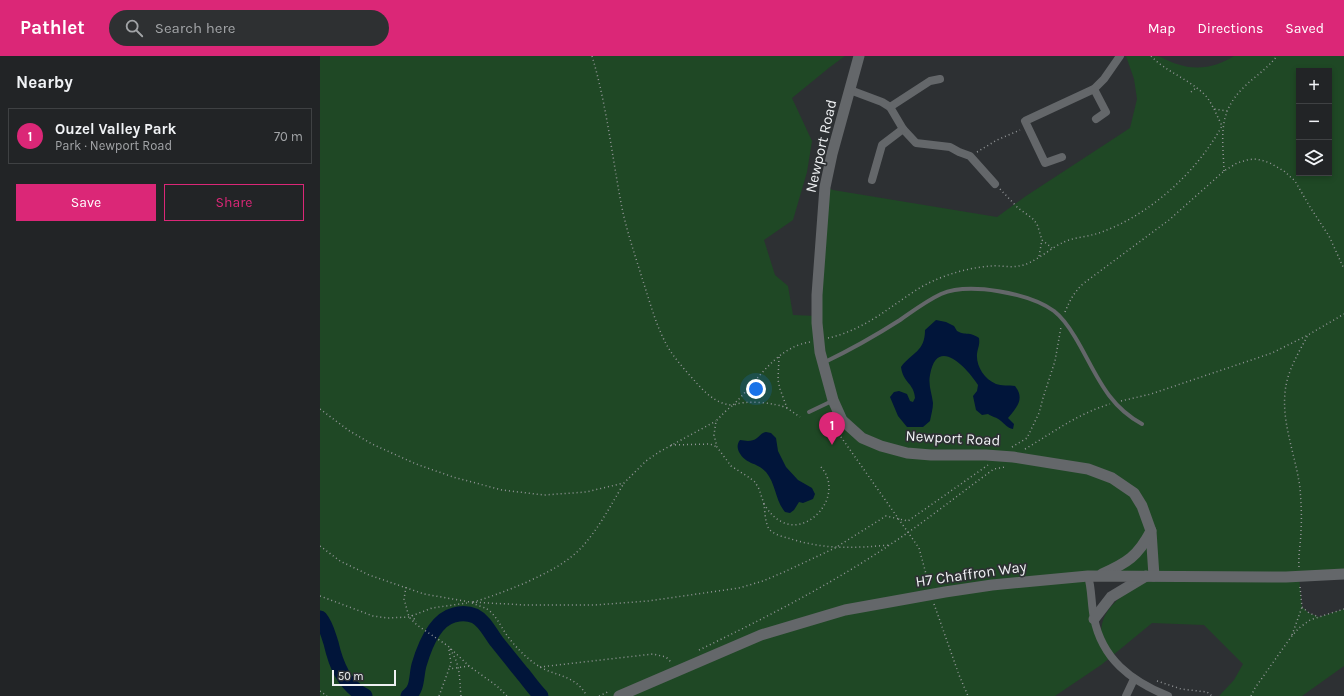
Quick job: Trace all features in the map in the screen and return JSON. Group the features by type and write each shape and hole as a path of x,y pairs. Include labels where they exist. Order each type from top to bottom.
{"street":[{"name":"Newport Road","path":"859,56 832,154 825,187 817,295 818,340 832,400 842,420 862,438 881,446 907,453 1013,457 1088,469 1112,478 1134,493 1142,506 1151,531 1150,576"},
{"path":"1062,157 1045,164 1025,121 1094,89 1104,80 1120,56"},
{"path":"890,107 930,81 940,79"},
{"path":"1094,89 1106,112 1096,119"},
{"path":"850,90 882,102 890,107 903,130 916,143 950,147 970,156 995,184"},
{"path":"872,180 882,145 903,130"},
{"path":"1151,531 1132,558 1119,566 1093,575 1090,582 1094,619 1100,641 1110,657 1134,679 1150,689 1168,696"},
{"name":"H7 Chaffron Way","path":"616,693 761,635 845,610 945,592 1000,584 1093,575 1286,577 1344,574"},
{"path":"1094,619 1111,597 1150,576"},
{"path":"1126,696 1134,679"}],"lane":[{"path":"823,363 860,345 924,303 942,294 957,290 971,289 1012,294 1029,298 1043,304 1063,319 1081,347 1093,371 1115,403 1124,412 1142,424"},
{"path":"809,412 832,400"}],"path":[{"path":"592,56 604,103 623,209 658,327 670,350 699,386 720,403 734,405 762,402 780,405 800,417"},
{"path":"1151,56 1206,96 1222,126 1224,171"},
{"path":"320,596 373,616 387,618 409,617 432,608 470,602 504,592 546,574 567,560 582,547 597,528 624,483 646,462 670,445 716,421 746,393 768,367 793,347 837,336 863,324 886,312 921,287 934,280 984,266 1001,265 1018,267 1026,264 1052,248 1076,238 1097,234 1120,224 1147,207 1170,190 1202,156 1222,126 1234,97 1269,67 1277,56"},
{"path":"1191,92 1196,88"},
{"path":"1214,109 1227,111"},
{"path":"970,156 997,140 1028,127"},
{"path":"320,546 340,561 368,575 424,594 470,602 526,605 595,605 648,601 739,588 784,572 835,548 886,516 908,522 1027,438 1039,413 1055,361 1063,319 1070,299 1076,290 1169,220 1224,171 1237,163 1254,159 1261,160 1270,163 1290,175 1329,236 1344,269"},
{"path":"995,184 1018,208 1032,218 1037,224 1042,240 1038,257"},
{"path":"1042,240 1052,248"},
{"path":"694,653 758,622 805,596 890,545 994,469 1007,466 1013,457 1070,421 1088,412 1115,403 1151,394 1272,353 1308,336 1344,314"},
{"path":"1299,570 1301,531 1300,493 1286,421 1285,393 1289,375 1295,359 1308,336"},
{"path":"779,357 778,380 787,408"},
{"path":"320,409 348,430 392,454 453,477 502,490 544,495 571,494 601,489 624,483"},
{"path":"716,421 714,435 717,447 731,466 750,478 759,488 764,504 766,522 773,532 816,546 850,548 890,545"},
{"path":"832,423 881,494 901,520 919,548 930,587"},
{"path":"670,445 710,444 717,447"},
{"path":"764,504 774,517 786,524 800,524 808,520 825,506 829,493 830,486 828,478 821,467"},
{"path":"1291,637 1302,607 1300,582"},
{"path":"406,588 404,599 409,617 448,646 469,666 493,683 507,696"},
{"path":"933,600 942,631 958,675 968,696"},
{"path":"470,602 488,610 495,617 512,642 526,656 540,667 554,674 572,679 582,688 587,696"},
{"path":"1302,607 1309,613 1319,616"},
{"path":"1251,696 1291,637 1299,628 1310,620 1319,616 1344,609"},
{"path":"412,615 417,624"},
{"path":"448,646 455,657 459,668 461,696"},
{"path":"439,696 451,662 448,646"},
{"path":"540,667 653,654 666,657 672,663"},
{"path":"449,669 469,666"},
{"path":"1154,680 1181,689 1207,692 1212,696"},
{"path":"320,692 327,696"},
{"path":"599,696 607,693 616,693"}],"green space":[{"path":"320,56 845,56 792,98 812,141 807,172 793,220 764,240 775,275 788,286 793,315 816,316 825,187 833,190 997,217 1026,196 1130,128 1137,99 1134,79 1126,56 1157,56 1184,66 1207,67 1221,63 1234,56 1344,56 1344,574 1299,577 1302,607 1309,613 1319,617 1344,609 1344,666 1302,696 1219,696 1234,680 1243,664 1204,625 1152,623 1101,665 1055,696 320,696","holes":["1089,576 1153,576 1130,590 1110,608 1102,624 1101,640"]}],"water":[{"path":"936,320 946,322 954,326 957,331 979,338 977,359 979,367 984,375 996,384 1015,386 1020,399 1019,403 1008,418 1014,424 1013,429 998,419 988,414 982,415 976,410 973,396 977,391 978,385 960,364 945,356 939,357 934,363 930,375 933,403 930,421 923,427 907,427 898,416 890,397 894,392 899,391 907,394 910,401 913,402 915,398 913,389 904,376 901,367 923,343 925,330"},
{"path":"766,432 771,433 776,438 778,451 786,467 798,480 812,488 815,494 813,499 803,503 799,502 790,513 785,512 782,507 772,482 766,472 759,466 745,459 738,450 740,440 753,440"}],"waterway":[{"path":"408,696 414,690 421,658 435,629 447,618 457,614 470,614 479,618 541,696"},
{"path":"320,618 327,630 335,659 342,674 352,686 365,696"}],"place":[{"name":"Ouzel Valley Park","path":"832,445"}]}
